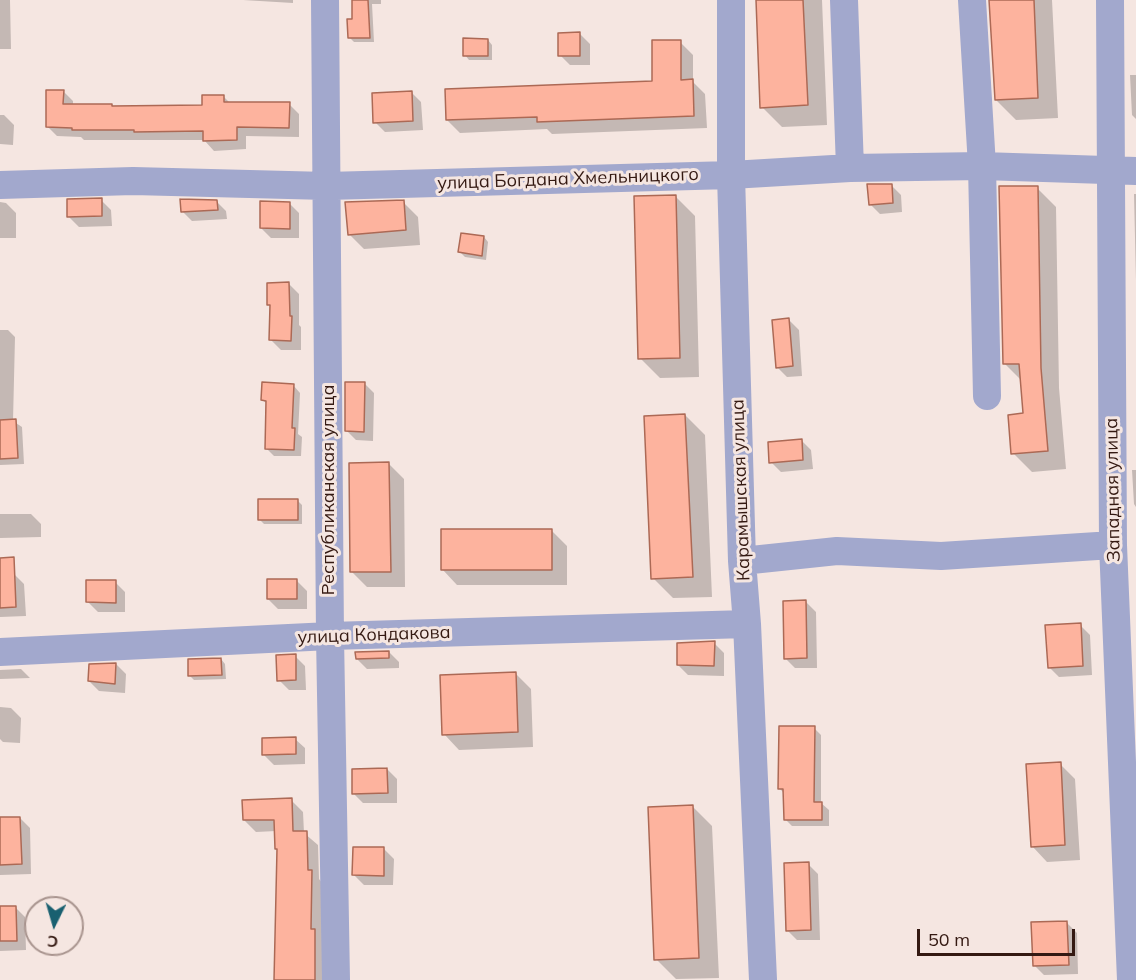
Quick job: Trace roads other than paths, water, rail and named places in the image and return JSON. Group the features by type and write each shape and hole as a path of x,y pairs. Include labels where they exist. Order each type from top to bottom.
{"street":[{"name":"Республиканская улица","path":"325,0 330,636 336,980"},
{"name":"Карамышская улица","path":"731,0 731,175 742,561 747,624 763,980"},
{"path":"844,0 850,168"},
{"path":"972,0 981,166 987,396"},
{"name":"Западная улица","path":"1110,0 1123,171 1113,545 1131,980"},
{"name":"улица Богдана Хмельницкого","path":"0,185 133,181 327,186 731,175 850,168 981,166 1123,171"},
{"path":"742,561 837,551 940,556 1113,545"},
{"name":"улица Кондакова","path":"0,652 330,636 747,624"}]}
